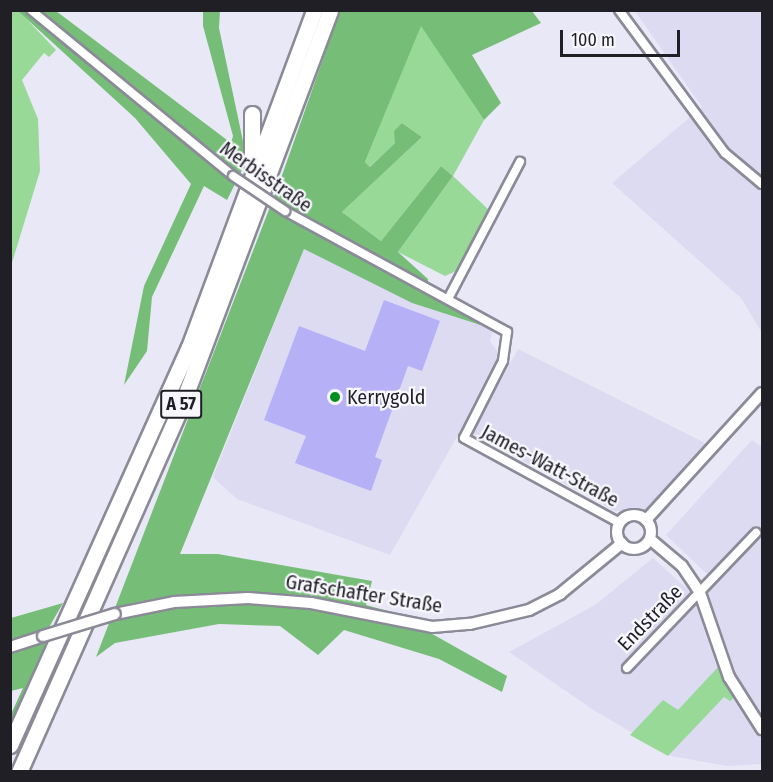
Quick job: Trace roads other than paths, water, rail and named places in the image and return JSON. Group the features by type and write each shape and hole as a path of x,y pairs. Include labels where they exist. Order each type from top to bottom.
{"highway":[{"name":"A 57","path":"10,745 143,455 231,233 314,10"},
{"name":"A 57","path":"19,771 184,399 330,10"},
{"path":"231,233 255,154 252,114"}],"street":[{"name":"Merbisstraße","path":"31,10 233,176 285,212 334,242 448,299 507,332 503,361 464,438"},
{"path":"619,10 725,153 762,184"},
{"path":"448,299 519,162"},
{"path":"646,520 762,393"},
{"name":"James-Watt-Straße","path":"464,438 620,523"},
{"path":"632,515 646,520 650,539 640,548 622,543 620,523 632,515"},
{"name":"Endstraße","path":"627,668 756,533"},
{"name":"Endstraße","path":"650,539 682,566 700,593 729,677 762,729"},
{"name":"Grafschafter Straße","path":"10,647 115,614 216,598 277,598 432,627 498,620 560,594 622,543"}],"place":[{"name":"Kerrygold","path":"335,397"}]}
